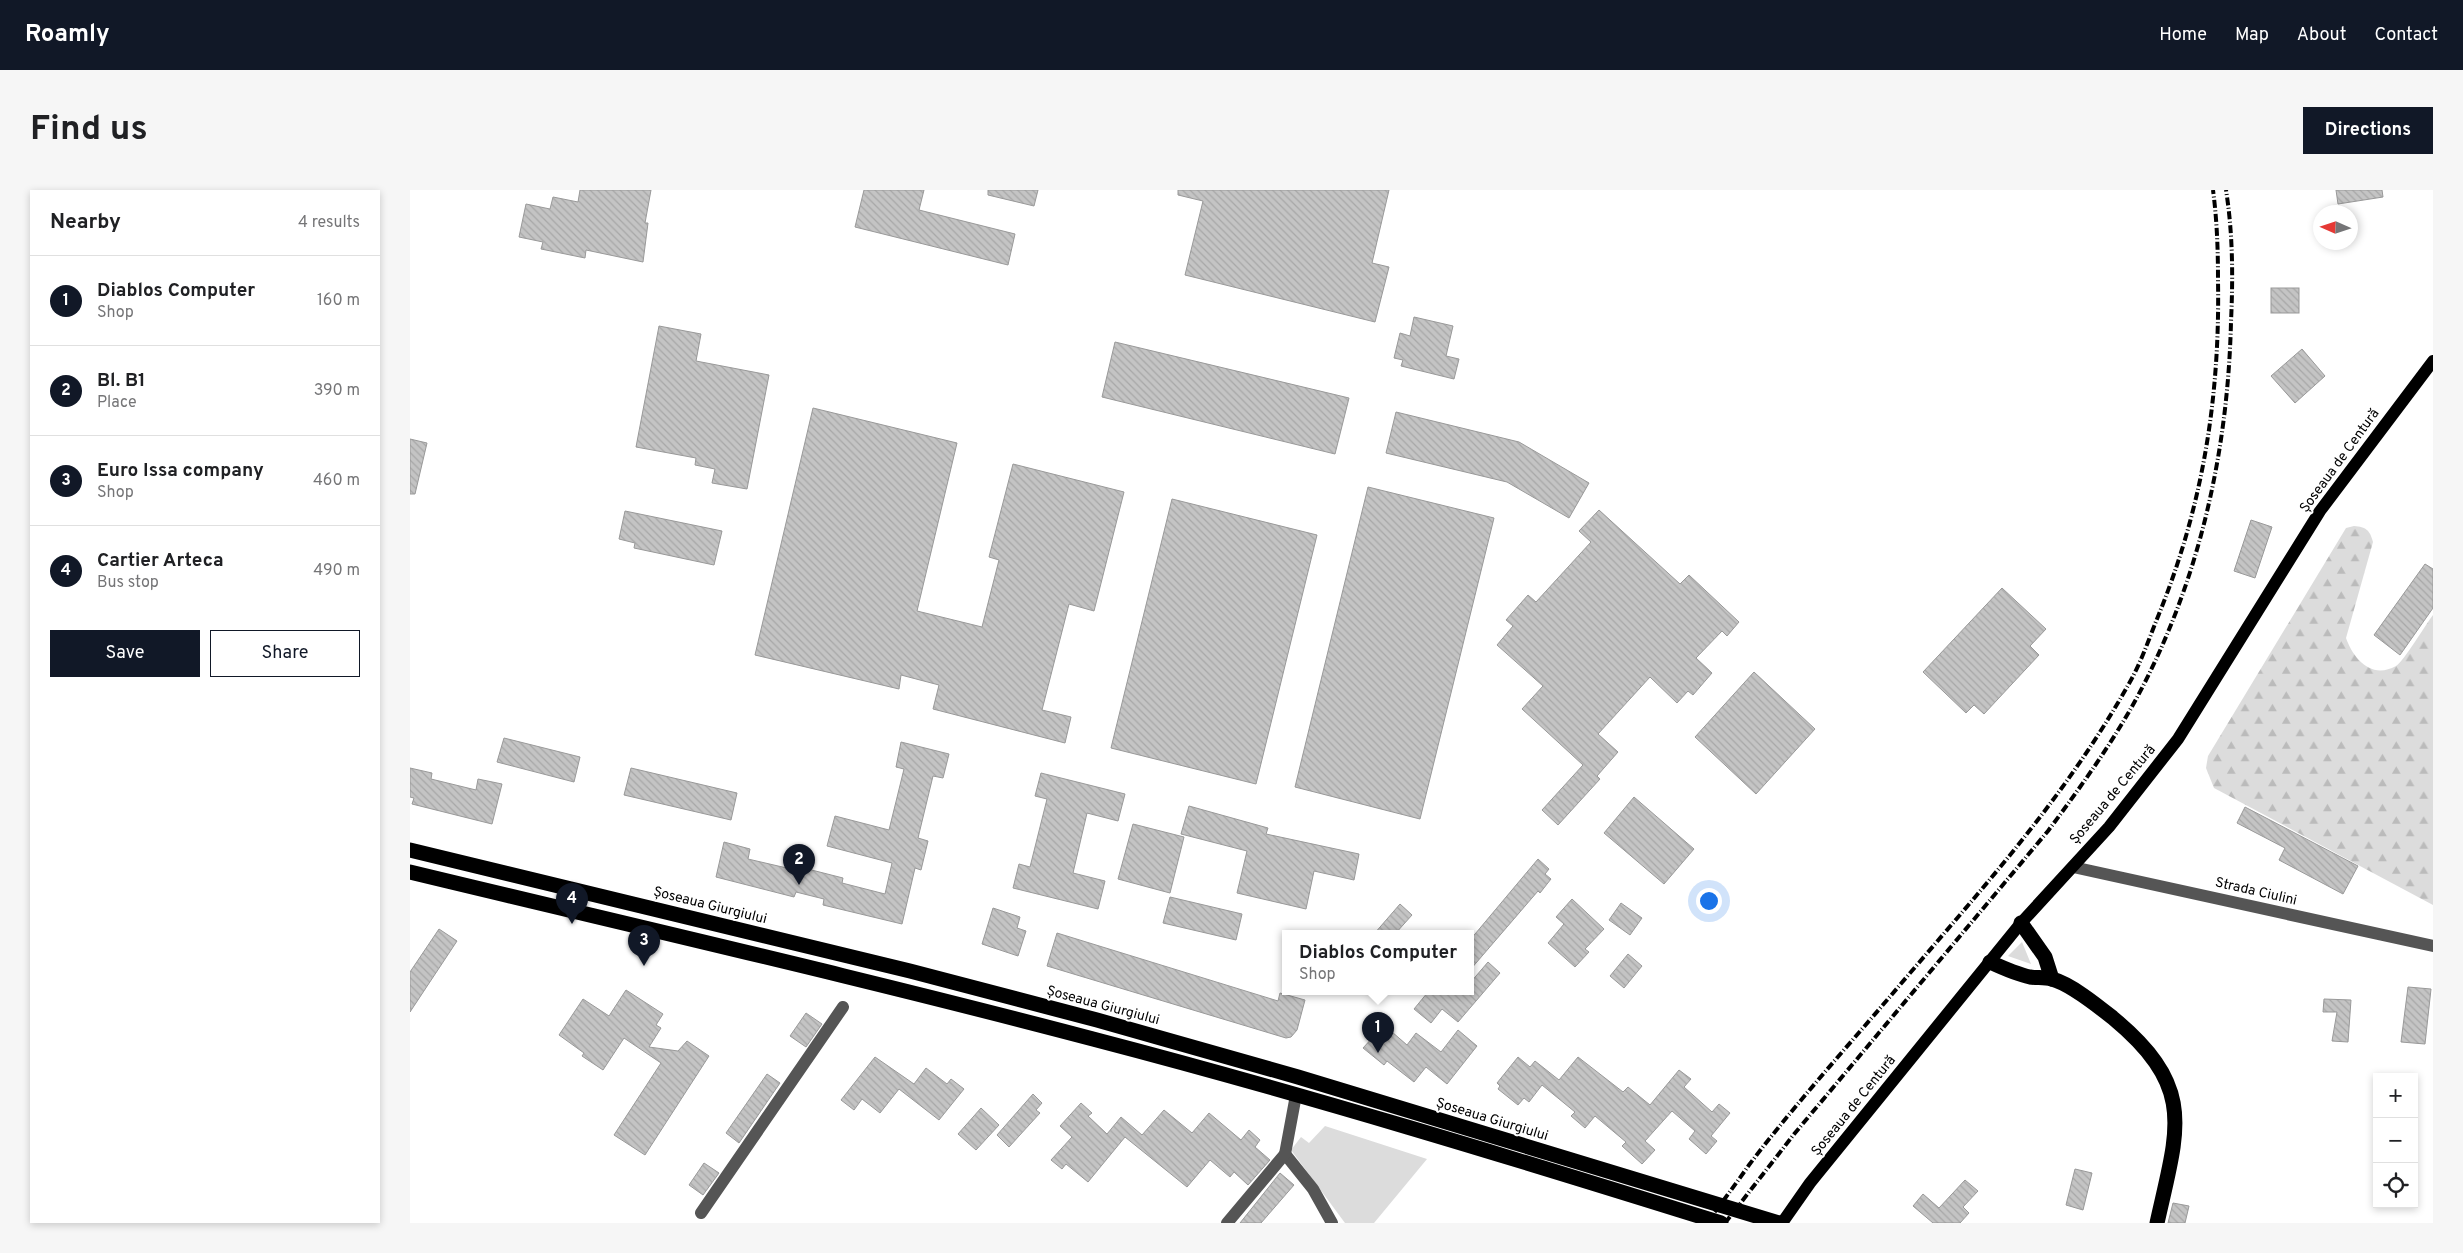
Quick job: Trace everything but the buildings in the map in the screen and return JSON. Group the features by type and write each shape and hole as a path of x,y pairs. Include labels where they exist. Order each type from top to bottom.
{"highway":[{"name":"Șoseaua Giurgiului","path":"410,850 901,969 1097,1020 1298,1077 1780,1223"},
{"path":"410,872 868,982 1094,1039 1296,1095 1721,1223"},
{"path":"2021,923 2045,957 2052,979"},
{"path":"1990,962 2031,977 2052,979 2089,1001 2127,1030 2158,1064 2169,1083 2176,1124 2173,1153 2158,1223"}],"main road":[{"name":"Șoseaua de Centură","path":"1780,1223 2021,923 2133,798 2178,739 2320,511 2433,362"}],"street":[{"name":"Strada Ciulini","path":"2073,867 2433,946"},
{"path":"701,1213 843,1008"},
{"path":"1227,1223 1285,1154 1296,1095"},
{"path":"1285,1154 1313,1189 1332,1223"}],"green space":[{"path":"2354,526 2367,530 2373,542 2346,638 2358,659 2371,669 2387,670 2396,666 2433,615 2433,905 2214,788 2206,768 2208,756 2346,528"},
{"path":"2022,942 2031,964 2008,956"},
{"path":"1325,1126 1427,1159 1374,1223 1345,1223 1291,1150 1301,1137 1309,1143"}],"railway":[{"path":"1706,1223 1785,1119 1993,876 2052,802 2106,723 2135,672 2174,573 2198,491 2206,450 2216,366 2218,323 2217,246 2213,190"},
{"path":"1725,1223 1795,1133 2048,831 2110,742 2143,686 2181,599 2196,554 2208,509 2217,463 2229,369 2232,305 2231,240 2226,190"}],"place":[{"name":"Bl. B1","path":"799,885"},
{"name":"Cartier Arteca","path":"572,924"},
{"name":"Euro Issa company","path":"644,966"},
{"name":"Diablos Computer","path":"1378,1053"}]}
